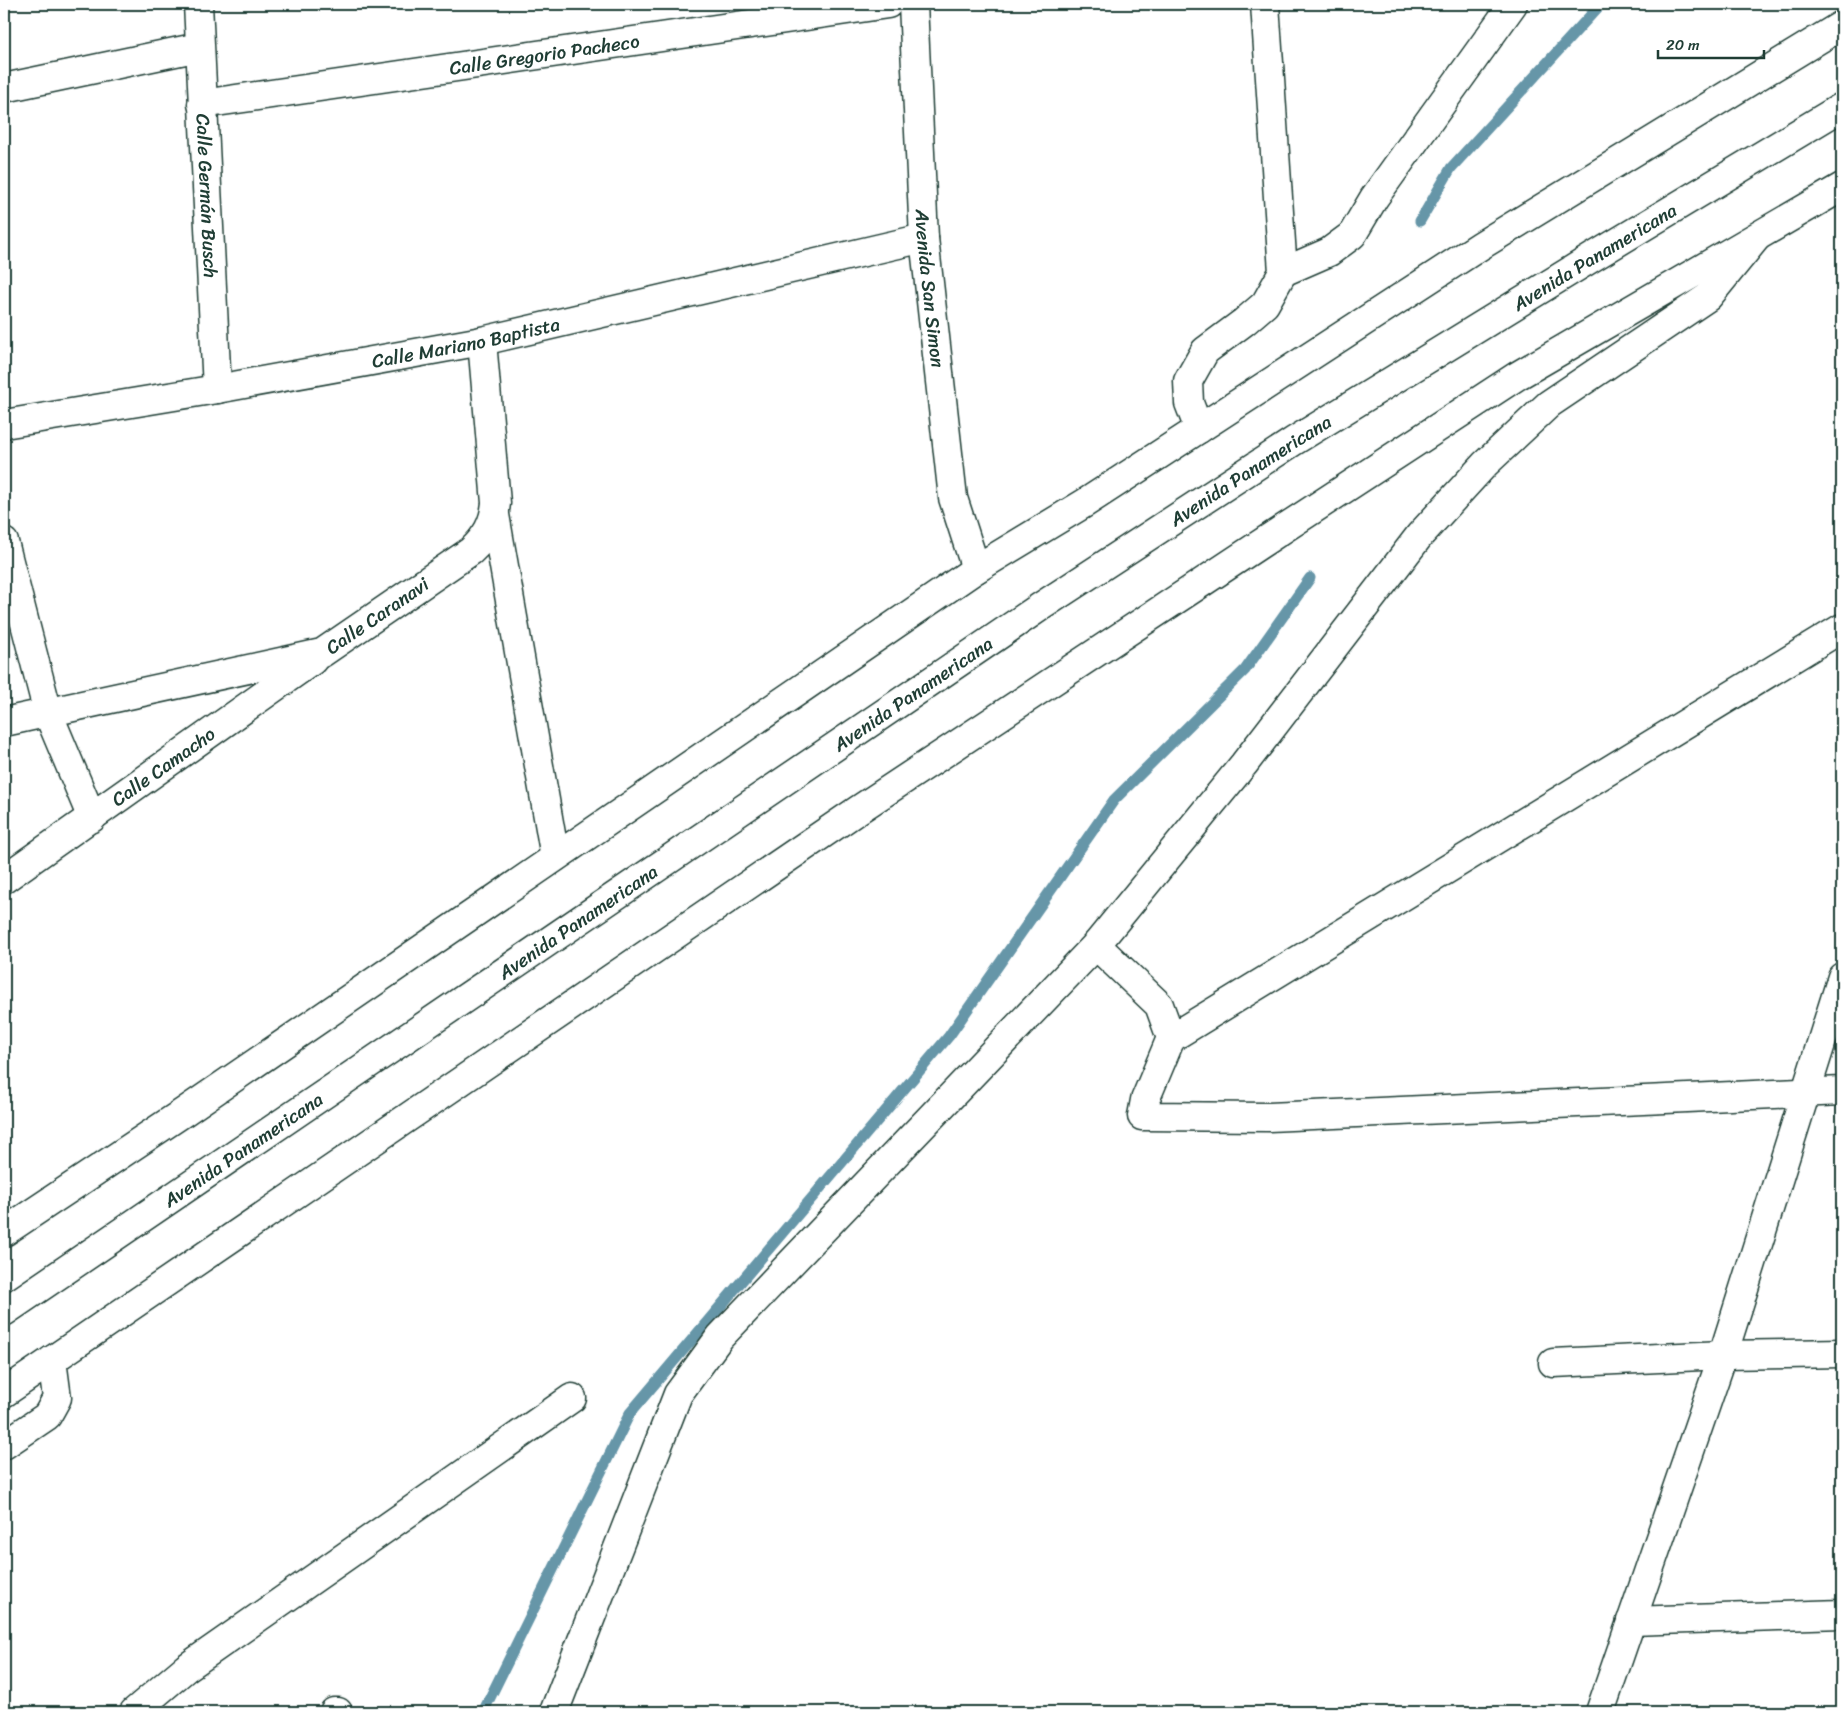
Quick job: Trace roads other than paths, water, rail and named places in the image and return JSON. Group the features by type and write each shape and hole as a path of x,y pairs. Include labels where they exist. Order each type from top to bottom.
{"main road":[{"name":"Calle Germán Busch","path":"198,4 217,389"},
{"name":"Calle Gregorio Pacheco","path":"202,104 888,4"},
{"name":"Avenida San Simon","path":"913,4 924,238 953,498 976,570"},
{"path":"1199,429 1189,403 1188,381 1205,351 1265,304 1283,272 1265,4"},
{"path":"1283,272 1329,252 1352,235 1374,198 1513,4"},
{"path":"4,1232 184,1112 555,856 976,570 1085,503 1480,246 1842,25"},
{"path":"4,88 199,48"},
{"name":"Avenida Panamericana","path":"4,1312 1056,596 1294,441 1593,257 1842,108"},
{"path":"4,1393 858,810 1282,529 1517,376 1842,187"},
{"path":"554,1712 678,1394 720,1337 1096,945 1244,764 1420,535 1485,464 1550,404 1708,297 1757,237"},
{"name":"Calle Mariano Baptista","path":"4,424 217,389 482,341 924,238"},
{"name":"Calle Caranavi","path":"4,722 322,653 471,551 484,539 495,515 496,503 482,341"},
{"path":"495,515 555,856"},
{"path":"4,542 48,713 92,818"},
{"path":"1842,628 1171,1038 1145,1100 1142,1116 1269,1117 1842,1091"},
{"name":"Calle Camacho","path":"4,879 322,653"},
{"path":"1096,945 1159,1005 1171,1038"},
{"path":"1600,1712 1723,1355 1842,977"},
{"path":"1553,1363 1723,1355 1842,1353"},
{"path":"4,1445 47,1416 57,1398 52,1360"},
{"path":"134,1712 186,1668 572,1398"},
{"path":"1631,1622 1842,1614"}],"waterway":[{"path":"1420,221 1451,168 1601,4"},
{"path":"483,1712 630,1413 949,1036 1114,800 1245,670 1310,578"}]}
